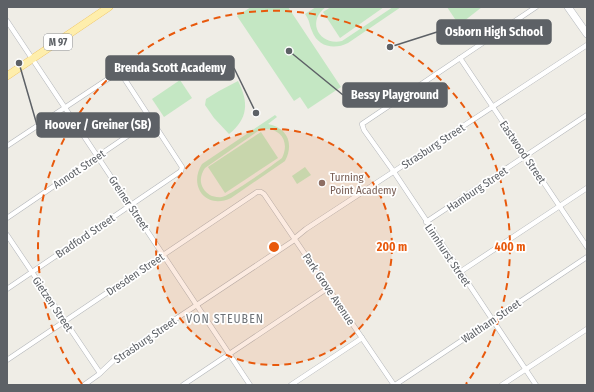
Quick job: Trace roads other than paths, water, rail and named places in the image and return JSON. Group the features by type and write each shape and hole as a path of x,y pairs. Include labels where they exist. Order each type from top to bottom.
{"main road":[{"name":"M 97","path":"7,76 109,7"}],"street":[{"path":"460,58 536,7"},
{"path":"568,7 587,34"},
{"name":"Greiner Street","path":"7,21 250,385"},
{"name":"Strasburg Street","path":"84,385 100,374 114,360 293,241 306,229 587,45"},
{"name":"Eastwood Street","path":"460,58 587,247"},
{"name":"Linnhurst Street","path":"460,58 362,124 364,130 394,172 536,385"},
{"path":"7,146 115,73 119,73 151,120"},
{"name":"Hamburg Street","path":"426,222 587,115"},
{"name":"Annott Street","path":"7,218 151,120"},
{"name":"Bradford Street","path":"7,289 181,171 182,165 151,120"},
{"path":"460,272 587,188"},
{"name":"Dresden Street","path":"7,360 257,192 264,194"},
{"name":"Park Grove Avenue","path":"264,194 394,385"},
{"name":"Gietzen Street","path":"7,235 100,374"},
{"name":"Waltham Street","path":"394,385 587,257"},
{"path":"182,385 328,288"},
{"path":"502,385 587,329"},
{"path":"291,385 362,338"}],"place":[{"name":"Osborn High School","path":"390,47"},
{"name":"Bessy Playground","path":"289,51"},
{"name":"Hoover / Greiner (SB)","path":"19,63"},
{"name":"Brenda Scott Academy","path":"256,113"},
{"name":"Turning Point Academy","path":"322,183"}],"district":[{"name":"VON STEUBEN","path":"225,319"}]}
